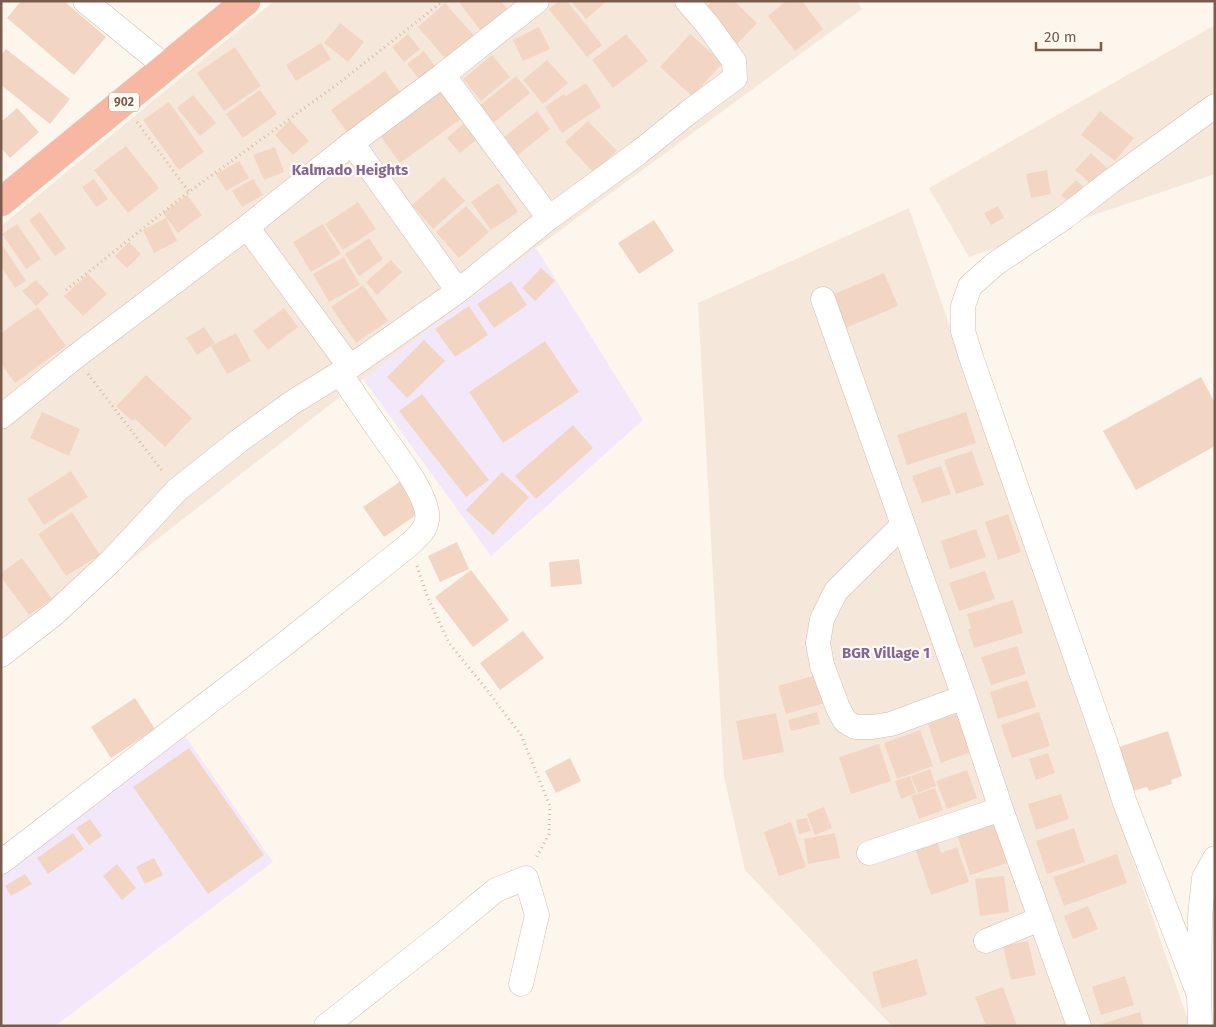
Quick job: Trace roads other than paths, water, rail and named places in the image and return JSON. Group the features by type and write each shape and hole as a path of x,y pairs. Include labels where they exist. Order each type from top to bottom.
{"highway":[{"name":"902","path":"1,202 246,1"}],"street":[{"path":"85,1 166,67"},
{"path":"1,417 75,357 247,227 352,143 537,1"},
{"path":"1,655 54,614 111,561 177,490 240,440 458,291 549,218 638,153 735,78 734,61 707,24 687,1"},
{"path":"443,75 549,218"},
{"path":"1199,995 1125,803 975,370 963,330 963,306 970,286 995,264 1065,217 1215,106"},
{"path":"352,143 458,291"},
{"path":"1,862 286,644 410,544 422,532 428,521 427,509 422,495 410,475 345,370 247,227"},
{"path":"823,299 1079,1026"},
{"path":"903,524 836,591 822,619 818,643 822,665 838,708 845,721 855,727 872,728 891,724 964,697"},
{"path":"869,853 1001,809"},
{"path":"1200,1026 1200,916 1204,878 1215,858"},
{"path":"326,1026 446,932 496,890 526,878 537,915 521,984"},
{"path":"986,940 1040,919"}],"district":[{"name":"Kalmado Heights","path":"350,170"},
{"name":"BGR Village 1","path":"886,653"}]}
